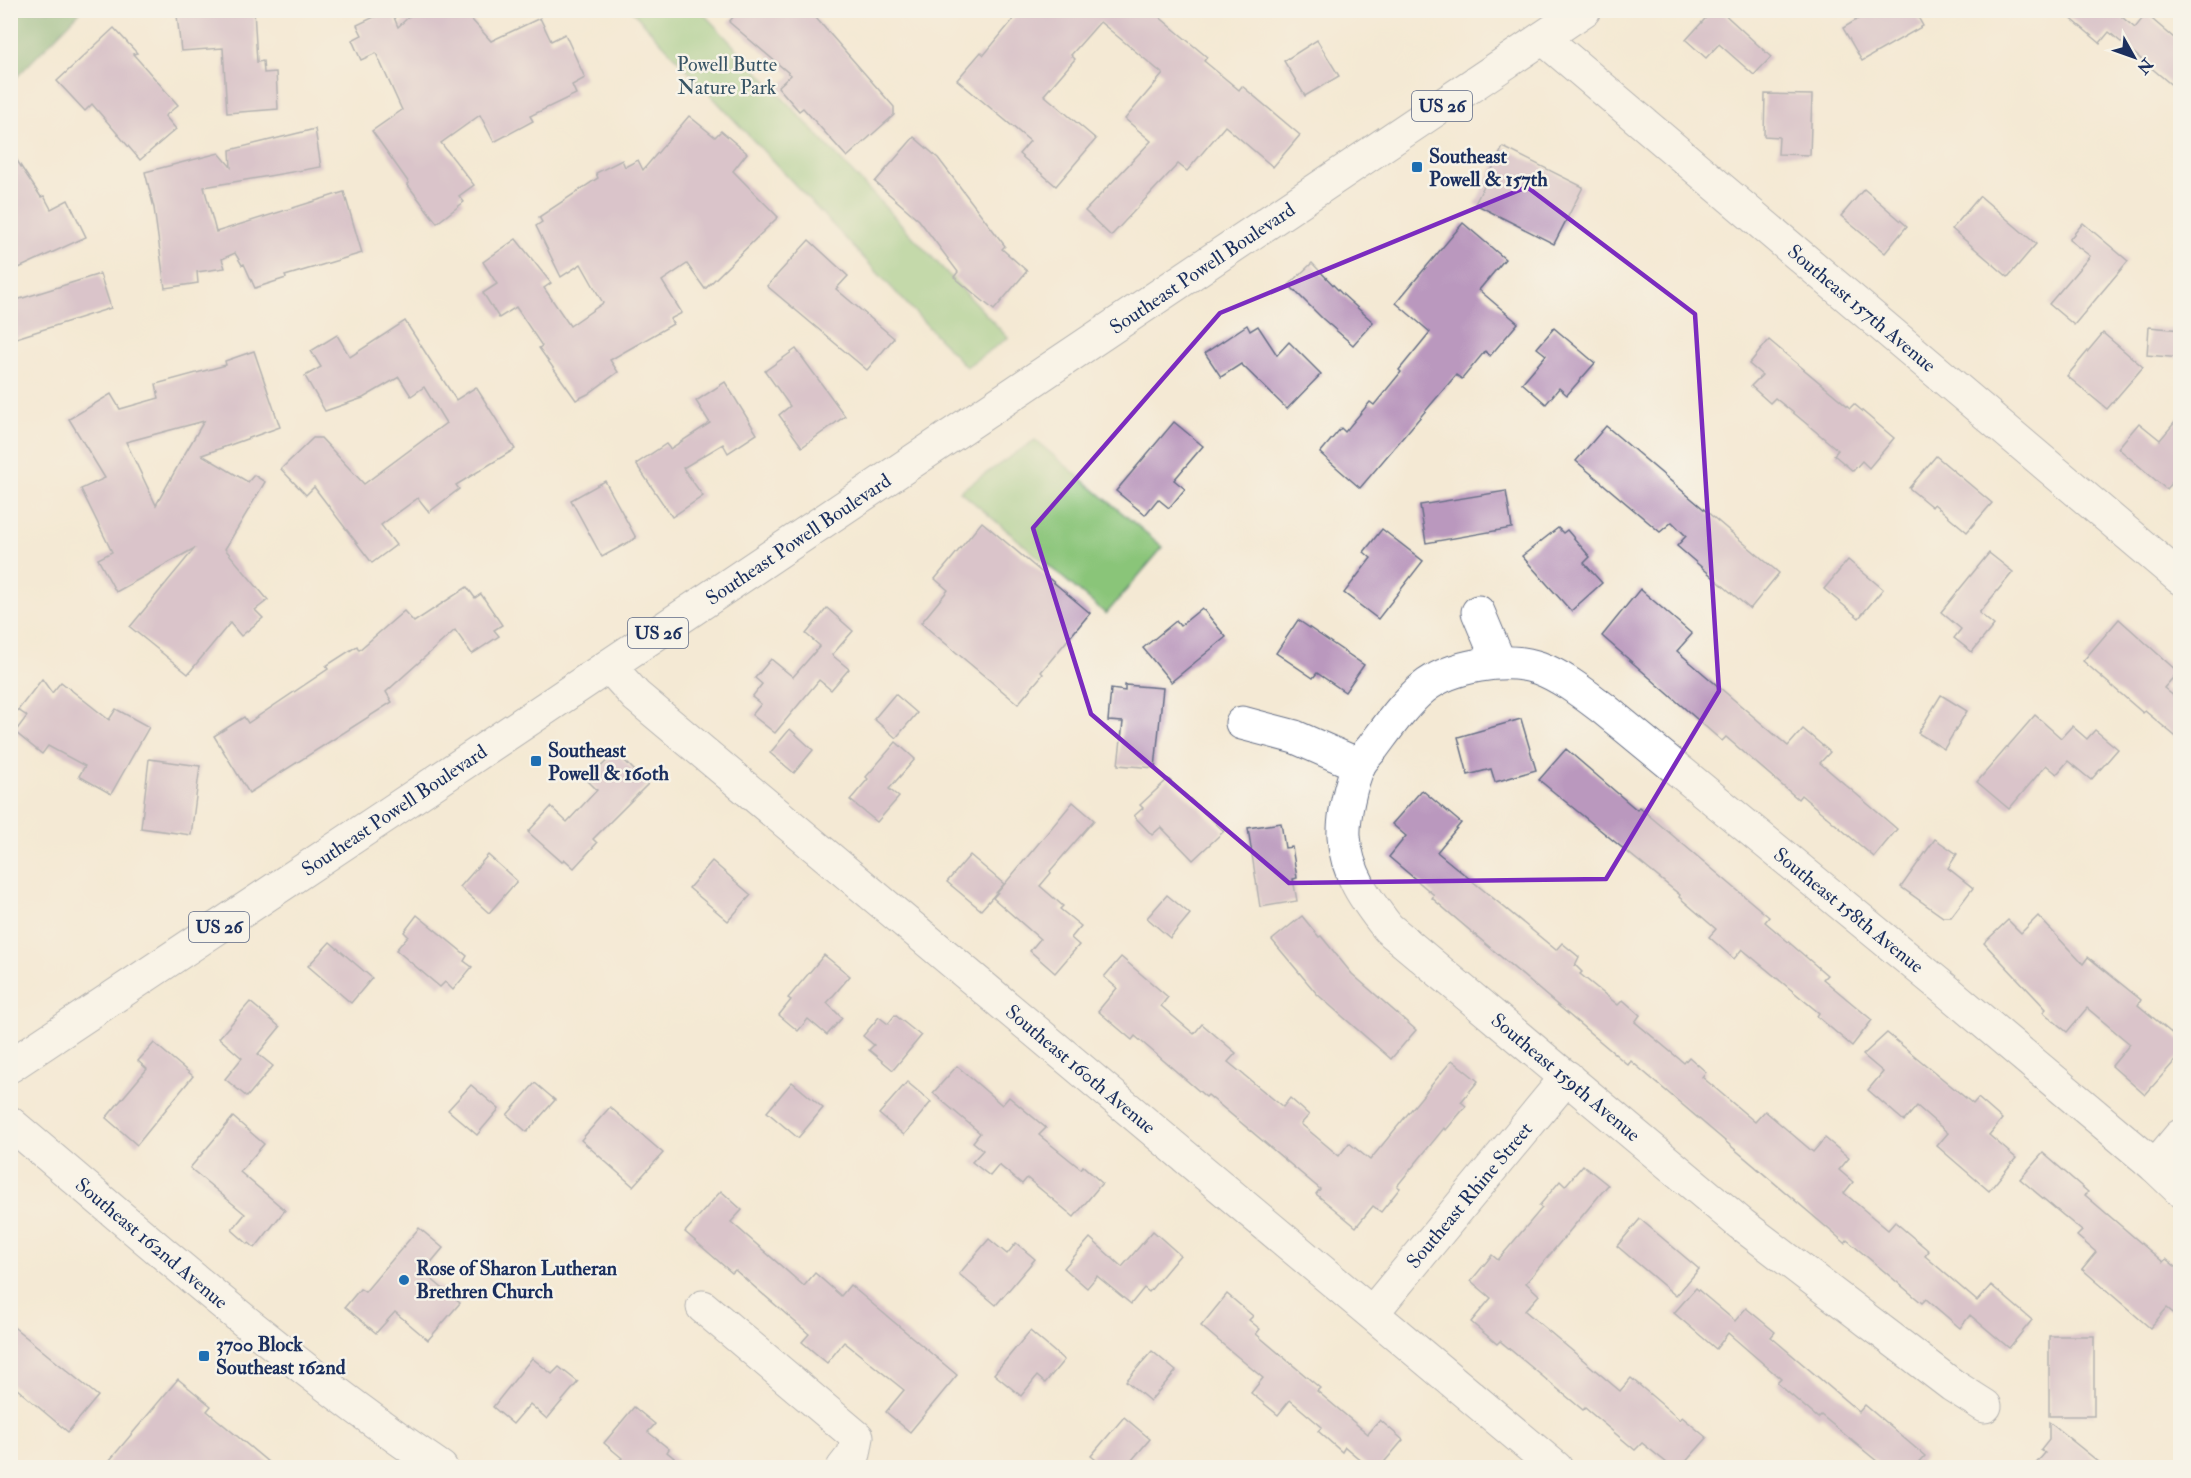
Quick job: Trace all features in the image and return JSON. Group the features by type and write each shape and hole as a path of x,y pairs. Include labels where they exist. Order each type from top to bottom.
{"street":[{"name":"Southeast Powell Boulevard","path":"10,1066 1584,10"},
{"name":"Southeast 157th Avenue","path":"1543,38 2181,578"},
{"path":"1478,612 1499,662"},
{"name":"Southeast 158th Avenue","path":"1359,765 1394,718 1423,688 1452,672 1499,662 1538,667 1564,680 1605,709 1937,982 2181,1190"},
{"name":"Southeast 160th Avenue","path":"609,666 636,696 1556,1467"},
{"path":"1242,723 1295,737 1359,765"},
{"name":"Southeast 159th Avenue","path":"1359,765 1345,813 1344,837 1350,870 1364,898 1388,928 1741,1224 1952,1385 1985,1406"},
{"name":"Southeast Rhine Street","path":"1372,1313 1567,1077"},
{"name":"Southeast 162nd Avenue","path":"10,1123 265,1339 322,1383 441,1467"},
{"path":"2155,1166 2181,1136"},
{"path":"703,1307 857,1437 854,1454 843,1467"}],"highlighted area":[{"path":"1527,187 1695,314 1719,691 1606,879 1289,883 1091,714 1033,528 1220,313"}],"green space":[{"path":"23,11 81,11 11,83 11,17"},
{"name":"Powell Butte Nature Park","path":"632,11 701,11 1008,338 966,367"},
{"path":"1035,440 1163,547 1106,614 960,491"}],"building":[{"path":"203,10 254,10 257,62 263,61 264,73 276,72 278,109 227,113 223,48 181,51 177,15"},
{"path":"389,10 398,27 416,10 463,10 491,41 540,18 551,41 565,34 585,78 572,85 576,94 530,116 533,121 494,142 480,115 441,143 474,185 459,196 464,202 437,223 407,184 409,183 372,131 402,110 376,53 361,60 352,40 362,35 357,25"},
{"path":"739,10 809,10 894,107 894,115 847,157 803,108 799,111 778,87 791,75 729,22"},
{"path":"1021,10 1151,10 1207,57 1204,61 1239,90 1242,86 1300,135 1273,167 1225,126 1187,171 1178,164 1111,236 1085,211 1151,141 1125,119 1163,74 1100,22 1071,55 1075,59 1044,95 1096,139 1056,186 1019,154 1030,141 957,80 981,52 984,55"},
{"path":"1713,10 1720,10 1771,57 1754,75 1719,44 1706,58 1686,40"},
{"path":"1873,10 1914,10 1923,26 1862,61 1843,28"},
{"path":"2061,10 2127,10 2122,17 2135,28 2146,14 2181,44 2181,93 2109,32 2100,43"},
{"path":"114,28 137,53 133,54 178,105 165,116 176,129 140,160 92,104 85,111 57,81"},
{"path":"1317,40 1339,76 1305,96 1284,61"},
{"path":"1765,94 1812,95 1810,155 1778,154 1779,137 1764,136"},
{"path":"689,116 715,137 721,131 747,153 733,171 778,217 705,289 687,264 662,281 682,313 670,319 673,324 610,360 618,372 576,400 539,348 542,346 516,307 499,318 483,293 497,284 483,262 516,239 551,283 544,288 570,326 603,303 581,264 561,277 536,226 542,222 539,217 598,178 596,173 622,160 625,167 638,160 643,170"},
{"path":"315,129 321,167 204,187 216,232 344,192 362,253 285,276 286,278 255,288 244,264 242,265 235,253 222,259 225,268 197,272 198,283 165,288 154,208 145,172 219,153 231,167 230,150"},
{"path":"914,137 938,158 1005,246 1002,249 1027,271 994,310 954,277 958,272 919,220 875,182"},
{"path":"1503,147 1583,187 1554,244 1475,204"},
{"path":"10,150 51,209 68,200 86,237 10,272"},
{"path":"1864,189 1907,226 1885,253 1841,216"},
{"path":"1980,196 2036,244 2008,277 1952,229"},
{"path":"1463,223 1505,259 1479,290 1518,323 1490,356 1485,351 1462,379 1456,375 1360,488 1320,453 1341,428 1345,432 1370,402 1374,405 1430,332 1396,303"},
{"path":"2083,223 2128,261 2074,325 2049,304 2090,256 2069,240"},
{"path":"809,240 848,276 836,289 894,338 867,370 767,286"},
{"path":"1312,263 1373,322 1353,345 1289,285"},
{"path":"100,274 111,308 10,340 10,302"},
{"path":"405,321 456,400 476,387 515,449 456,485 459,489 429,512 418,498 381,525 396,545 372,563 314,487 306,495 281,469 313,438 321,438 364,484 446,423 424,387 411,396 399,377 363,398 325,411 305,376 321,367 311,351 337,335 350,357"},
{"path":"1247,325 1250,331 1258,326 1277,355 1289,342 1321,374 1287,409 1241,364 1221,377 1205,353"},
{"path":"2149,327 2181,330 2181,358 2147,355"},
{"path":"1554,328 1595,363 1567,395 1559,388 1546,404 1522,383 1546,355 1537,348"},
{"path":"2103,333 2143,367 2107,409 2067,376"},
{"path":"1769,340 1850,408 1854,404 1894,438 1869,468 1862,461 1853,471 1834,455 1838,450 1775,398 1770,403 1751,386 1762,375 1749,364"},
{"path":"796,349 845,416 802,447 779,415 790,406 765,371"},
{"path":"254,351 280,427 202,455 248,482 254,475 265,482 225,549 268,600 255,610 263,618 241,636 230,623 188,674 130,627 195,548 116,592 98,559 112,552 81,489 105,478 69,419 111,394 120,409 159,398 156,384 226,365 225,361","holes":["204,421 156,505 126,442"]},
{"path":"725,382 757,434 728,453 723,444 683,468 703,496 672,517 636,464 666,444 670,449 710,423 696,401"},
{"path":"2181,415 2181,472 2166,489 2118,448 2139,423 2160,440"},
{"path":"1174,422 1203,446 1174,480 1185,489 1169,508 1158,499 1145,515 1116,491"},
{"path":"1606,426 1779,573 1750,609 1677,546 1686,536 1672,522 1660,532 1576,461"},
{"path":"1936,456 1992,503 1967,532 1934,504 1932,507 1909,488"},
{"path":"605,481 636,538 602,557 571,500"},
{"path":"1506,491 1512,528 1426,543 1420,505"},
{"path":"982,522 1090,613 1041,672 1043,674 1018,704 921,623 948,590 935,579"},
{"path":"1558,528 1563,533 1567,530 1590,557 1584,563 1602,583 1571,611 1522,556"},
{"path":"1382,529 1423,561 1378,619 1344,593 1371,558 1364,552"},
{"path":"1989,553 2013,572 1979,613 1994,625 1972,652 1954,638 1961,629 1941,612"},
{"path":"1848,560 1883,589 1859,618 1824,589"},
{"path":"467,587 475,598 481,594 502,625 494,630 499,636 472,654 455,630 386,692 392,702 249,793 214,736 244,717 248,723 328,669 326,666 357,646 359,650 404,611 414,622"},
{"path":"1640,589 1692,634 1677,651 1788,746 1803,729 1830,752 1820,763 1897,829 1874,857 1801,795 1798,799 1726,737 1722,741 1602,636"},
{"path":"827,608 853,631 832,655 849,669 831,690 819,680 775,733 752,715 761,704 752,697 762,684 755,678 771,659 793,677 820,646 806,634"},
{"path":"1202,608 1226,637 1171,682 1143,648 1176,621 1180,626"},
{"path":"2119,619 2178,672 2164,688 2181,702 2181,741 2145,711 2143,713 2083,661"},
{"path":"1298,620 1364,665 1345,692 1317,673 1313,678 1276,653"},
{"path":"42,679 52,693 61,682 109,720 116,709 149,727 111,794 79,776 85,766 48,746 42,754 15,732 27,716 18,710"},
{"path":"1125,685 1163,688 1155,768 1118,765 1123,722 1108,721 1111,689 1125,691"},
{"path":"895,694 917,713 896,738 874,719"},
{"path":"1941,695 1967,711 1944,749 1918,733"},
{"path":"2035,715 2061,738 2072,726 2087,739 2095,730 2118,749 2091,780 2068,761 2057,774 2046,765 2009,809 1977,782"},
{"path":"1521,719 1536,770 1495,782 1491,769 1468,775 1458,737"},
{"path":"790,729 813,750 794,773 770,753"},
{"path":"896,742 915,759 889,789 899,797 877,822 850,800"},
{"path":"1566,749 1637,810 1639,807 1769,917 1765,922 1827,975 1823,979 1872,1020 1852,1046 1817,1016 1819,1013 1742,949 1734,959 1709,937 1716,929 1679,897 1680,895 1539,780"},
{"path":"616,752 648,784 593,839 597,843 574,868 564,859 562,862 528,832 551,807 567,822 597,790 587,780"},
{"path":"149,759 200,766 191,835 141,828"},
{"path":"1168,779 1224,831 1193,860 1161,827 1152,835 1134,816 1143,808 1140,805"},
{"path":"1422,790 1461,823 1437,852 1556,950 1562,943 1579,957 1575,965 1582,972 1580,974 1618,1005 1623,1000 1640,1015 1635,1022 1684,1063 1689,1057 1706,1072 1702,1077 1755,1122 1765,1111 1813,1152 1825,1138 1849,1158 1839,1170 1853,1182 1844,1193 1888,1230 1895,1222 1929,1251 1925,1256 1977,1301 1991,1285 2032,1320 2009,1348 1970,1315 1960,1328 1926,1299 1922,1303 1847,1240 1845,1243 1631,1061 1628,1065 1432,898 1434,895 1389,857 1406,836 1392,824"},
{"path":"1073,802 1094,820 1040,886 1063,906 1060,909 1081,926 1071,938 1079,945 1055,973 1030,951 1040,939 993,898"},
{"path":"1281,823 1285,848 1292,847 1297,878 1293,879 1297,901 1260,907 1248,828"},
{"path":"1935,839 1957,854 1948,868 1973,888 1951,917 1943,917 1901,887"},
{"path":"488,855 517,881 489,913 460,887"},
{"path":"970,855 1004,884 981,910 947,882"},
{"path":"712,861 751,895 728,921 689,888"},
{"path":"1167,895 1190,914 1170,938 1147,918"},
{"path":"417,915 467,956 464,961 472,967 453,990 445,982 440,987 396,950 408,936 404,932"},
{"path":"1302,916 1352,974 1416,1030 1391,1059 1317,994 1272,940"},
{"path":"2038,916 2083,964 2088,957 2141,1000 2138,1005 2181,1041 2181,1054 2145,1095 2112,1066 2130,1044 2087,1008 2067,1032 2043,1012 2046,1009 1984,943 2008,920 2021,933"},
{"path":"330,942 372,978 351,1003 308,966"},
{"path":"824,955 850,976 827,1003 842,1018 827,1035 808,1019 798,1031 779,1015 791,1000 788,998"},
{"path":"1121,957 1168,997 1161,1006 1194,1034 1202,1024 1236,1053 1228,1062 1283,1107 1290,1098 1309,1115 1301,1124 1339,1156 1349,1143 1370,1160 1452,1060 1478,1081 1461,1102 1466,1106 1446,1130 1444,1128 1397,1186 1400,1188 1381,1212 1373,1206 1356,1227 1316,1194 1320,1189 1208,1095 1206,1097 1135,1036 1132,1040 1098,1011 1117,988 1104,977"},
{"path":"250,1002 280,1027 258,1054 273,1066 247,1097 225,1079 242,1058 219,1038"},
{"path":"895,1015 921,1036 893,1070 869,1050 874,1045 863,1036 879,1017 888,1024"},
{"path":"1887,1033 1973,1104 1978,1098 2002,1119 1989,1135 2016,1158 1989,1191 1937,1146 1948,1133 1917,1106 1904,1121 1868,1090 1883,1072 1863,1055"},
{"path":"154,1043 193,1076 137,1145 106,1118 147,1069 138,1061"},
{"path":"957,1066 1002,1105 1009,1097 1046,1128 1039,1135 1081,1169 1083,1166 1102,1183 1074,1217 1027,1178 1022,1184 999,1165 990,1176 972,1162 983,1150 973,1142 980,1133 933,1093"},
{"path":"792,1082 823,1108 798,1138 767,1112"},
{"path":"907,1082 931,1102 904,1135 879,1114"},
{"path":"535,1083 555,1100 527,1132 507,1115"},
{"path":"471,1085 499,1109 477,1135 448,1110"},
{"path":"610,1107 663,1153 633,1186 581,1140"},
{"path":"233,1117 264,1144 240,1172 285,1210 255,1248 232,1230 245,1214 190,1168"},
{"path":"2043,1153 2088,1192 2085,1195 2163,1262 2166,1259 2181,1271 2181,1319 2167,1308 2150,1328 2082,1269 2096,1252 2077,1236 2082,1231 2020,1179"},
{"path":"1583,1165 1608,1185 1526,1283 1539,1295 1525,1311 1620,1391 1631,1378 1680,1420 1682,1417 1707,1438 1681,1467 1672,1467 1642,1443 1635,1450 1500,1341 1497,1344 1471,1322 1491,1298 1471,1281 1492,1255 1498,1260 1542,1208 1539,1206 1560,1181 1565,1186"},
{"path":"721,1191 742,1210 731,1222 804,1286 815,1273 841,1296 850,1285 957,1375 910,1432 886,1412 904,1390 844,1342 827,1363 802,1342 809,1334 735,1270 732,1273 685,1232"},
{"path":"1640,1219 1699,1269 1676,1296 1617,1246"},
{"name":"Rose of Sharon Lutheran Brethren Church","path":"419,1228 443,1248 423,1272 460,1303 428,1340 395,1312 376,1333 345,1307 360,1289 365,1292"},
{"path":"1153,1231 1180,1255 1149,1292 1144,1288 1131,1304 1097,1276 1087,1288 1064,1268 1090,1238 1122,1267"},
{"path":"989,1239 1007,1254 1016,1243 1035,1259 996,1305 959,1274"},
{"path":"1696,1288 1735,1321 1746,1308 1775,1332 1771,1337 1859,1412 1865,1405 1925,1456 1915,1467 1884,1467 1821,1415 1818,1418 1777,1383 1781,1379 1728,1333 1716,1349 1674,1313"},
{"path":"1227,1294 1253,1316 1249,1320 1260,1329 1256,1334 1320,1388 1317,1391 1368,1434 1380,1420 1403,1440 1380,1467 1369,1467 1345,1447 1342,1452 1318,1431 1322,1427 1290,1400 1278,1415 1251,1393 1263,1378 1201,1326"},
{"path":"10,1324 98,1396 68,1432 10,1383"},
{"path":"1030,1331 1064,1360 1045,1383 1037,1376 1021,1396 994,1374"},
{"path":"2049,1336 2094,1336 2094,1416 2049,1416"},
{"path":"1152,1351 1176,1371 1150,1401 1126,1381"},
{"path":"532,1358 552,1374 559,1367 578,1382 547,1419 530,1404 513,1424 493,1407"},
{"path":"178,1379 211,1406 207,1411 274,1467 104,1467"},
{"path":"634,1407 655,1424 648,1432 669,1449 667,1452 685,1467 614,1467 622,1458 604,1443"},
{"path":"1124,1417 1150,1439 1126,1467 1105,1467 1091,1456"},
{"path":"2049,1422 2105,1467 2033,1467 2045,1453 2041,1450 2049,1440"}],"place":[{"name":"Southeast Powell & 157th","path":"1417,167"},
{"name":"Southeast Powell & 160th","path":"536,761"},
{"name":"Rose of Sharon Lutheran Brethren Church","path":"404,1280"},
{"name":"3700 Block Southeast 162nd","path":"204,1356"}]}
